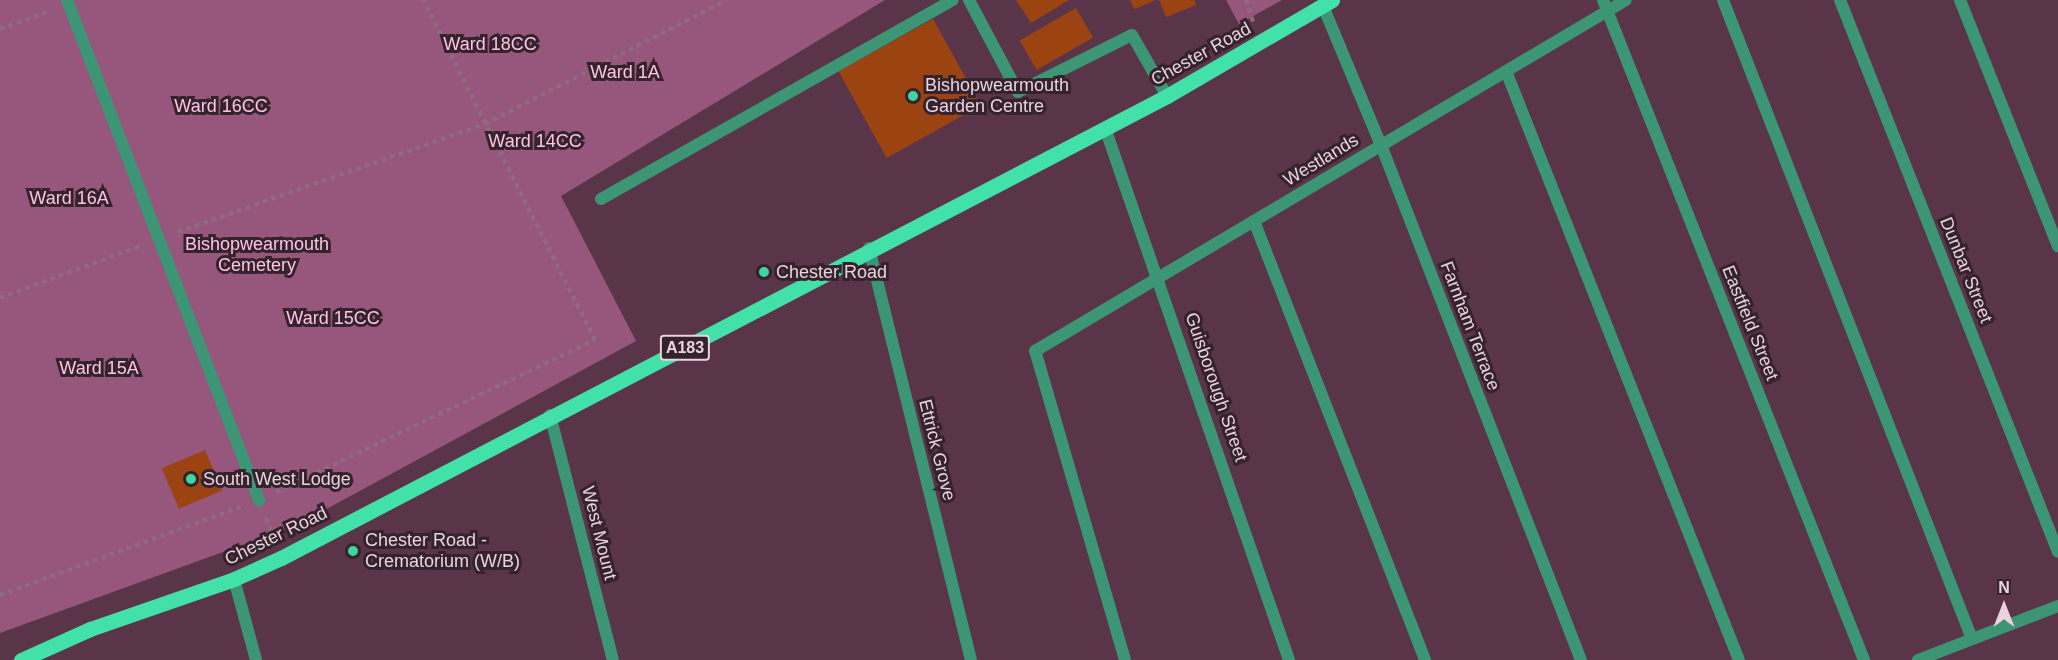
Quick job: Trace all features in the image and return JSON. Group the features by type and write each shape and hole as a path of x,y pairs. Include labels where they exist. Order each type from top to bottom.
{"main road":[{"name":"Chester Road","path":"21,660 90,629 234,579 281,558 550,415 654,364 869,248 1167,96 1327,3"}],"street":[{"path":"601,199 953,0"},
{"path":"969,0 1018,92 1132,35 1167,96"},
{"name":"Westlands","path":"1125,660 1035,351 1506,71 1605,6 1626,0"},
{"path":"1723,0 1972,639"},
{"name":"Dunbar Street","path":"1840,0 2058,552"},
{"path":"1959,0 2058,246"},
{"path":"68,2 259,500"},
{"name":"Farnham Terrace","path":"1327,3 1581,660"},
{"name":"Eastfield Street","path":"1605,6 1864,660"},
{"path":"1506,71 1739,660"},
{"name":"Guisborough Street","path":"1105,128 1159,277 1289,660"},
{"path":"1254,221 1425,660"},
{"name":"Ettrick Grove","path":"869,248 970,660"},
{"name":"West Mount","path":"550,415 613,660"},
{"path":"234,579 256,660"},
{"path":"1918,660 2058,606"}],"path":[{"path":"0,595 259,500 595,340 423,0"},
{"path":"0,298 158,239 485,124 726,0"},
{"path":"0,29 68,2"},
{"path":"259,500 281,558"}],"green space":[{"name":"Bishopwearmouth Cemetery","path":"0,0 885,0 561,196 636,341 297,525 0,633"},
{"path":"1226,0 1282,0 1239,24"}],"building":[{"path":"1016,0 1069,0 1031,23"},
{"path":"1130,0 1156,0 1134,9"},
{"path":"1159,0 1194,0 1196,5 1166,17"},
{"path":"1076,8 1093,37 1037,70 1020,40"},
{"path":"933,19 981,106 887,158 839,71"},
{"name":"South West Lodge","path":"205,450 222,491 179,509 162,468"}],"place":[{"name":"Bishopwearmouth Garden Centre","path":"913,96"},
{"name":"Chester Road","path":"764,272"},
{"name":"South West Lodge","path":"191,479"},
{"name":"Chester Road - Crematorium (W/B)","path":"353,551"}],"park label":[{"name":"Ward 18CC","path":"490,44"},
{"name":"Ward 1A","path":"625,72"},
{"name":"Ward 16CC","path":"221,106"},
{"name":"Ward 14CC","path":"535,141"},
{"name":"Ward 16A","path":"69,198"},
{"name":"Ward 15CC","path":"333,318"},
{"name":"Ward 15A","path":"99,368"}]}
